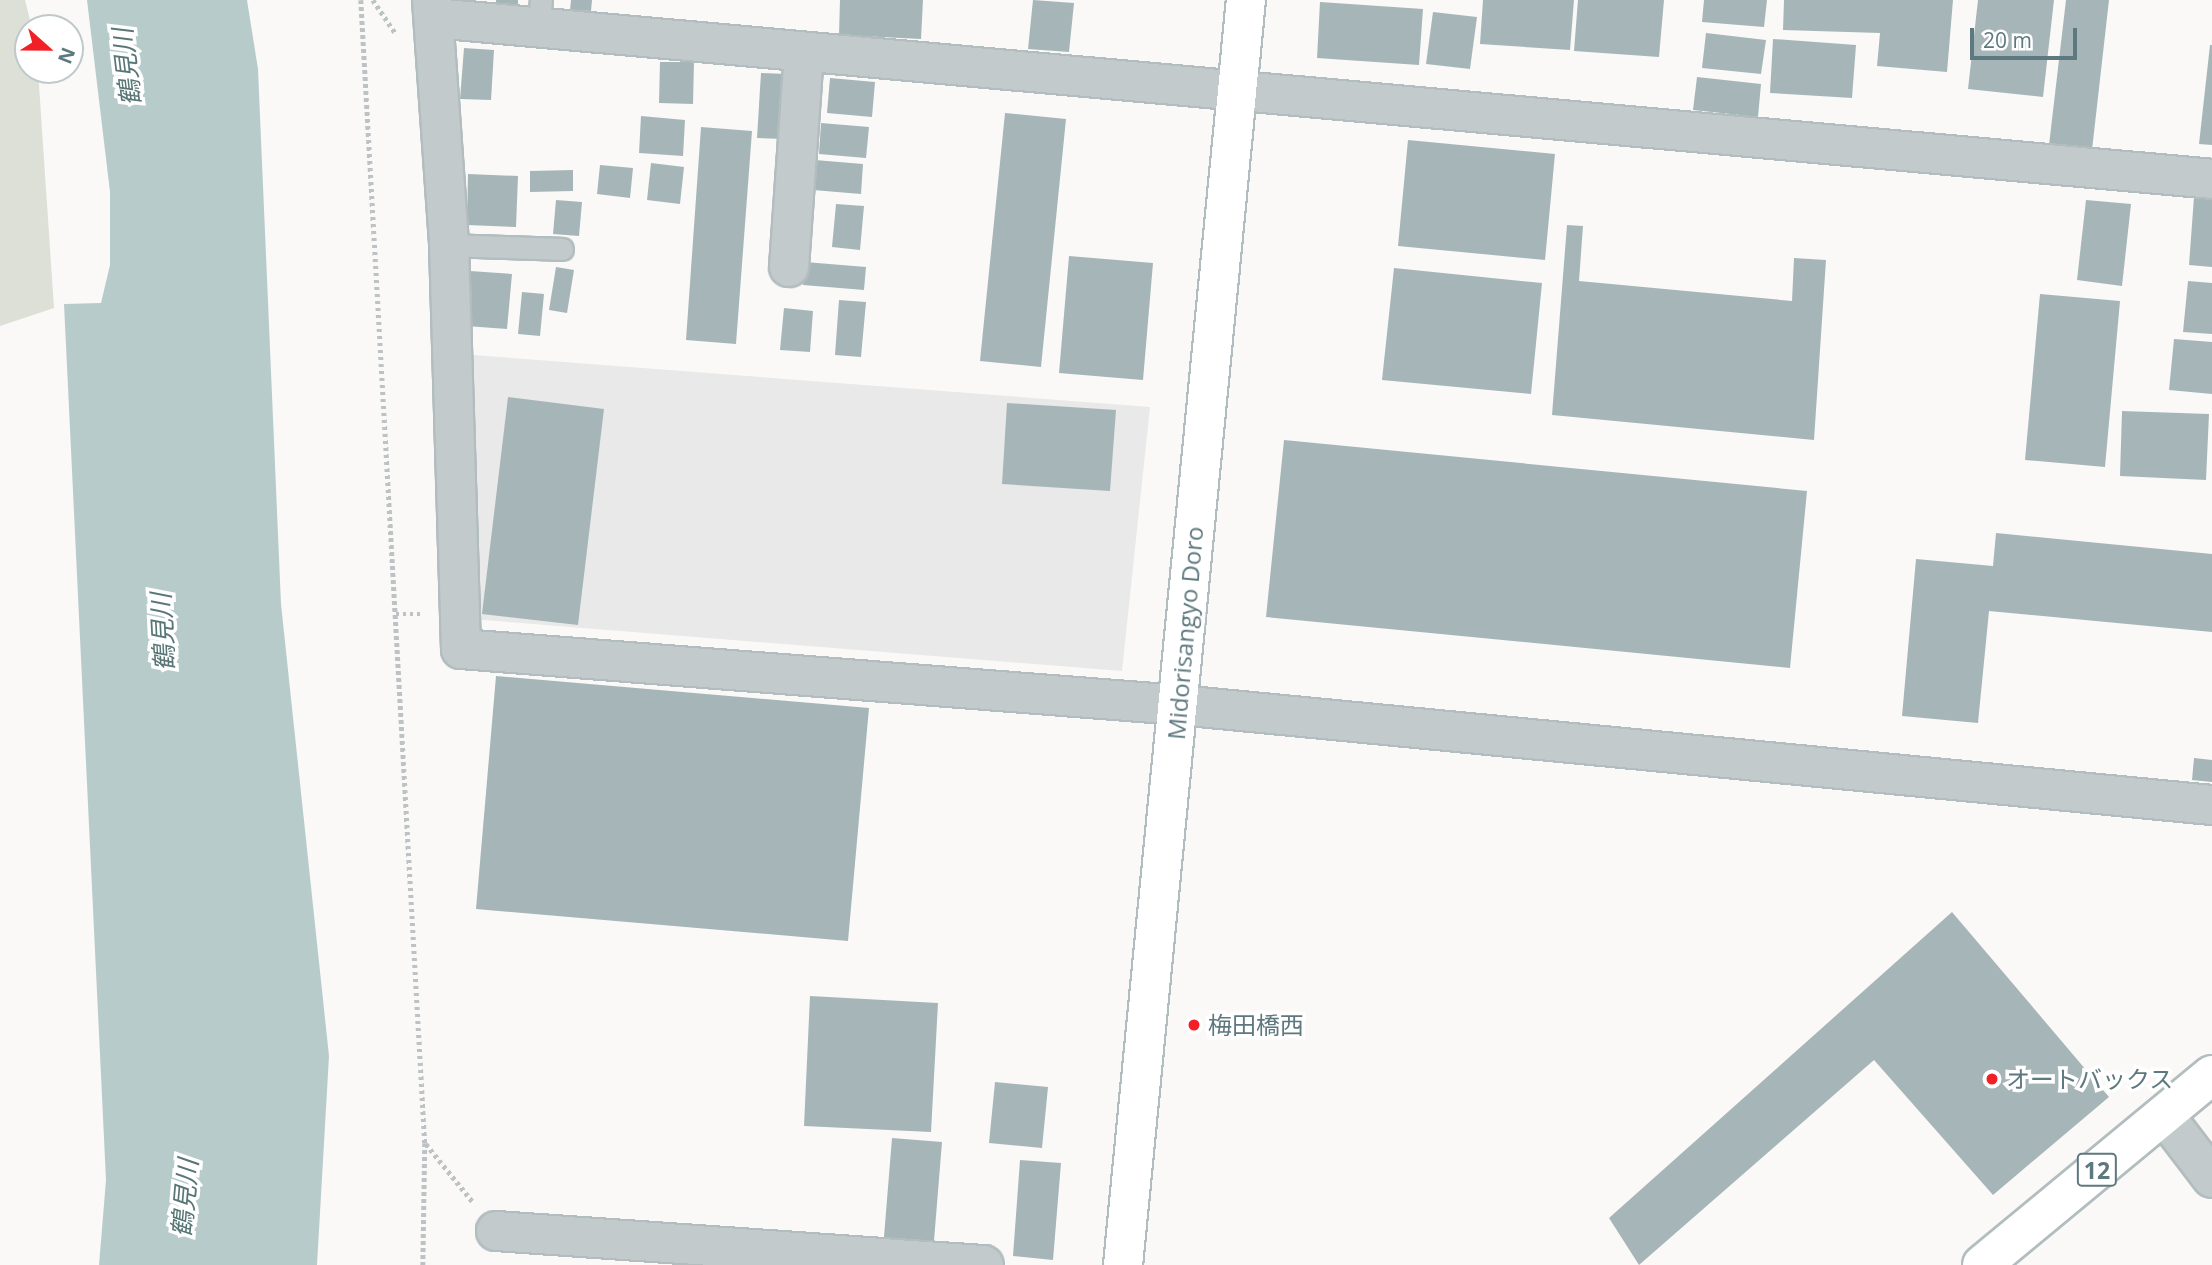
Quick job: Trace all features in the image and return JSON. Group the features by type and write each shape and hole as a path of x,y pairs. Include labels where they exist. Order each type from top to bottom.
{"street":[{"name":"Midorisangyo Doro","path":"1123,1265 1179,705 1234,92 1246,0"},
{"path":"2212,179 804,53 540,13 433,9 449,245 461,649 1179,705 2212,805"},
{"path":"789,267 804,53"},
{"name":"12","path":"1982,1265 2212,1075"},
{"path":"2164,1115 2212,1178"},
{"path":"496,1231 984,1265"}],"lane":[{"path":"449,245 562,249"}],"path":[{"path":"361,0 425,1143 423,1265"},
{"path":"396,614 408,614"},
{"path":"425,1143 496,1231"}],"shaded area":[{"path":"0,0 25,0 28,14 14,14 14,84 39,84 54,308 0,326"},
{"path":"473,355 1150,407 1122,671 471,619"}],"water":[{"name":"鶴見川","path":"87,0 247,0 258,69 281,604 329,1056 317,1265 99,1265 106,1180 64,304 101,303 110,265 110,192"}],"building":[{"path":"496,0 518,0 518,5 496,3"},
{"path":"571,0 592,0 591,11 570,10"},
{"path":"840,0 923,0 921,39 839,35"},
{"path":"1033,0 1074,3 1069,52 1028,49"},
{"path":"1483,0 1574,0 1570,50 1480,44"},
{"path":"1578,0 1664,0 1659,57 1574,51"},
{"path":"1704,0 1767,0 1764,27 1702,22"},
{"path":"1784,0 1953,0 1947,72 1877,66 1880,33 1783,30"},
{"path":"1978,0 2054,0 2043,97 1968,89"},
{"path":"2066,0 2109,0 2092,150 2049,145"},
{"path":"1320,2 1423,9 1419,65 1317,58"},
{"path":"1433,12 1477,17 1470,69 1426,64"},
{"path":"1706,33 1766,40 1761,74 1702,68"},
{"path":"1773,39 1856,45 1852,98 1770,93"},
{"path":"2212,45 2212,145 2199,144"},
{"path":"464,48 494,50 491,100 460,99"},
{"path":"660,62 694,62 693,104 659,103"},
{"path":"761,73 787,74 784,139 757,138"},
{"path":"1697,77 1761,84 1758,117 1693,110"},
{"path":"830,78 875,82 872,117 827,113"},
{"path":"1005,113 1066,119 1041,367 980,361"},
{"path":"641,116 685,120 683,156 639,153"},
{"path":"821,123 869,127 866,158 819,154"},
{"path":"701,127 752,131 736,344 686,340"},
{"path":"1408,140 1555,154 1545,260 1398,246"},
{"path":"815,160 863,164 861,194 813,190"},
{"path":"651,163 684,167 680,204 647,200"},
{"path":"600,165 633,168 630,198 597,194"},
{"path":"573,170 573,191 530,192 530,171"},
{"path":"468,174 518,176 516,227 467,225"},
{"path":"2194,197 2212,198 2212,267 2189,265"},
{"path":"556,200 582,202 579,236 553,234"},
{"path":"2086,200 2131,204 2122,286 2077,280"},
{"path":"836,204 864,206 860,250 832,247"},
{"path":"1567,225 1583,226 1579,281 1792,301 1794,258 1826,260 1814,440 1552,415"},
{"path":"1069,256 1153,263 1143,380 1059,373"},
{"path":"805,262 866,267 864,290 803,285"},
{"path":"556,267 574,270 567,313 549,310"},
{"path":"1394,268 1542,283 1531,394 1382,380"},
{"path":"470,271 512,274 507,329 466,326"},
{"path":"2188,281 2212,283 2212,334 2183,332"},
{"path":"522,292 544,294 540,336 518,334"},
{"path":"2040,294 2120,301 2105,467 2025,460"},
{"path":"839,300 866,302 861,357 835,355"},
{"path":"784,308 813,311 810,352 780,350"},
{"path":"2174,339 2212,342 2212,394 2169,390"},
{"path":"508,397 604,409 578,625 482,614"},
{"path":"1007,403 1116,410 1110,491 1002,484"},
{"path":"2122,411 2209,414 2206,480 2120,476"},
{"path":"1284,440 1807,491 1790,668 1266,617"},
{"path":"1996,533 2212,554 2212,632 1989,611 1978,723 1902,716 1916,559 1993,566"},
{"path":"496,676 869,708 848,941 476,909"},
{"path":"2194,758 2212,760 2212,782 2192,780"},
{"name":"オートバックス","path":"1952,912 2109,1097 1993,1195 1874,1060 1639,1265 1609,1218"},
{"path":"810,996 938,1003 931,1132 804,1126"},
{"path":"995,1082 1048,1087 1042,1148 989,1143"},
{"path":"892,1138 942,1142 933,1253 883,1249"},
{"path":"1020,1160 1061,1163 1053,1260 1013,1256"}],"place":[{"name":"梅田橋西","path":"1194,1025"},
{"name":"オートバックス","path":"1992,1079"}]}
